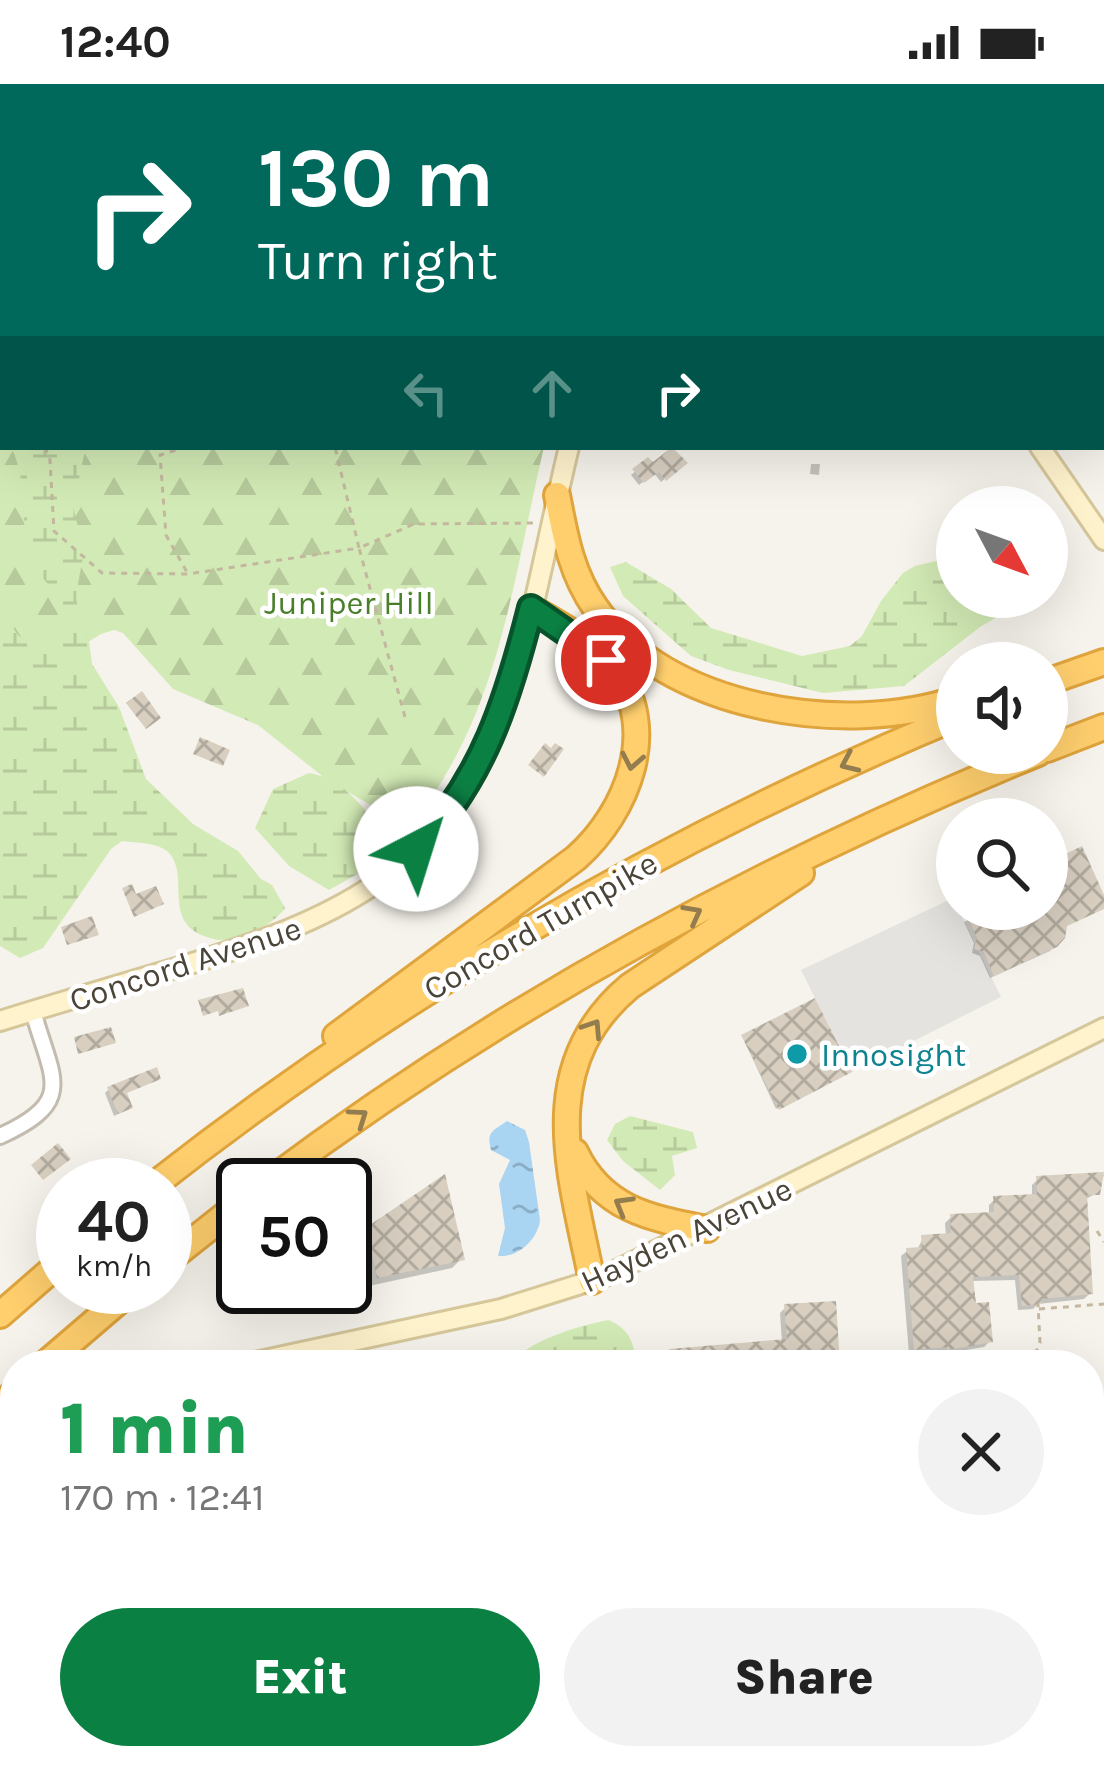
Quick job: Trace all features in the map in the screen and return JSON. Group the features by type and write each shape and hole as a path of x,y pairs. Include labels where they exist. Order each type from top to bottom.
{"highway":[{"path":"557,495 567,548 584,590 615,632 664,670 725,695 810,712 882,713 936,702"},
{"path":"294,1080 346,1024 577,858 619,804 630,777 636,740 626,688 594,648 531,608"},
{"path":"1068,674 1104,662"},
{"name":"Concord Turnpike","path":"190,1158 294,1080 453,974 635,868 789,791 936,726"},
{"path":"1068,741 1104,727"},
{"name":"Concord Turnpike","path":"302,1158 418,1077 533,1005 714,903 850,835 989,774"},
{"path":"592,1281 568,1161 566,1106 582,1044 605,1009 645,975 788,882 850,835"},
{"path":"568,1138 589,1176 617,1204 652,1218 707,1228"},
{"path":"192,1241 216,1222"},
{"path":"0,1315 36,1284"},
{"path":"62,1350 104,1314"}],"main road":[{"name":"Concord Avenue","path":"0,1021 298,928 344,906 392,872 439,824 478,767 504,707 567,450"},
{"path":"1042,450 1104,540"},
{"name":"Hayden Avenue","path":"296,1350 500,1309 592,1281 1104,1028"}],"street":[{"path":"0,1136 42,1114 51,1102 52,1078 33,1011"}],"path":[{"path":"46,450 54,531 102,573 188,574 358,548 414,524 550,524"},
{"path":"177,450 160,455 166,535 188,574"},
{"path":"336,450 406,717"},
{"path":"1097,1231 1104,1251"},
{"path":"1037,1350 1038,1307 1104,1304"}],"green space":[{"name":"Juniper Hill","path":"0,450 543,450 499,647 483,695 439,786 408,827 326,779 258,725 173,689 123,633 114,630 0,697"},
{"path":"12,450 88,450 73,507 84,551 76,595 79,621 89,641 92,664 119,707 146,779 193,824 238,851 272,885 285,908 258,930 224,940 195,931 181,911 178,874 168,852 122,841 111,849 43,948 20,958 0,946 0,609 32,646 58,628 56,598 28,551"},
{"path":"936,561 936,618 996,618 961,642 936,642 936,661 904,686 823,693 691,656 623,596 610,567 626,562 671,589 711,628 802,656 850,646 862,636 903,573"},
{"path":"309,773 346,790 391,844 370,867 329,890 289,866 255,828 273,789"},
{"path":"630,1116 693,1132 697,1148 672,1156 675,1175 660,1190 623,1161 607,1140 615,1124"},
{"path":"609,1320 622,1328 634,1350 527,1350 569,1330"}],"shaded area":[{"path":"936,906 936,930 969,930 1001,997 852,1072 801,970"}],"water":[{"path":"507,1121 525,1130 529,1142 540,1220 526,1246 498,1256 505,1228 499,1184 510,1160 491,1150 489,1139"}],"building":[{"path":"675,450 688,463 666,481 659,472 644,483 632,469 648,457 653,462"},
{"path":"142,691 161,718 146,729 126,703"},
{"path":"200,737 230,750 223,766 193,754"},
{"path":"545,743 564,749 544,777 528,765"},
{"path":"1082,846 1104,895 1104,909 1068,926 1068,853"},
{"path":"132,884 136,894 156,886 164,904 134,917 122,888"},
{"path":"92,916 99,935 67,945 61,927"},
{"path":"974,930 1066,930 1057,947 994,976 984,952 974,949"},
{"path":"243,988 249,1006 203,1016 198,1000"},
{"name":"Innosight","path":"815,998 852,1072 779,1110 741,1035"},
{"path":"111,1027 116,1043 78,1054 74,1037"},
{"path":"157,1067 161,1079 127,1093 133,1108 118,1114 107,1087"},
{"path":"58,1143 70,1158 40,1158"},
{"path":"1104,1172 1100,1195 1087,1195 1093,1294 1041,1299 1042,1304 1022,1306 1019,1275 973,1277 976,1303 989,1302 993,1342 914,1350 906,1248 922,1247 921,1235 951,1233 950,1214 994,1212 993,1196 1037,1194 1036,1176"},
{"path":"445,1174 465,1260 377,1278 372,1224"},
{"path":"836,1301 839,1350 669,1350 787,1339 784,1304"}],"place":[{"name":"Innosight","path":"797,1054"}],"route":[{"path":"416,849 459,798 490,744 531,608 606,660"}]}
